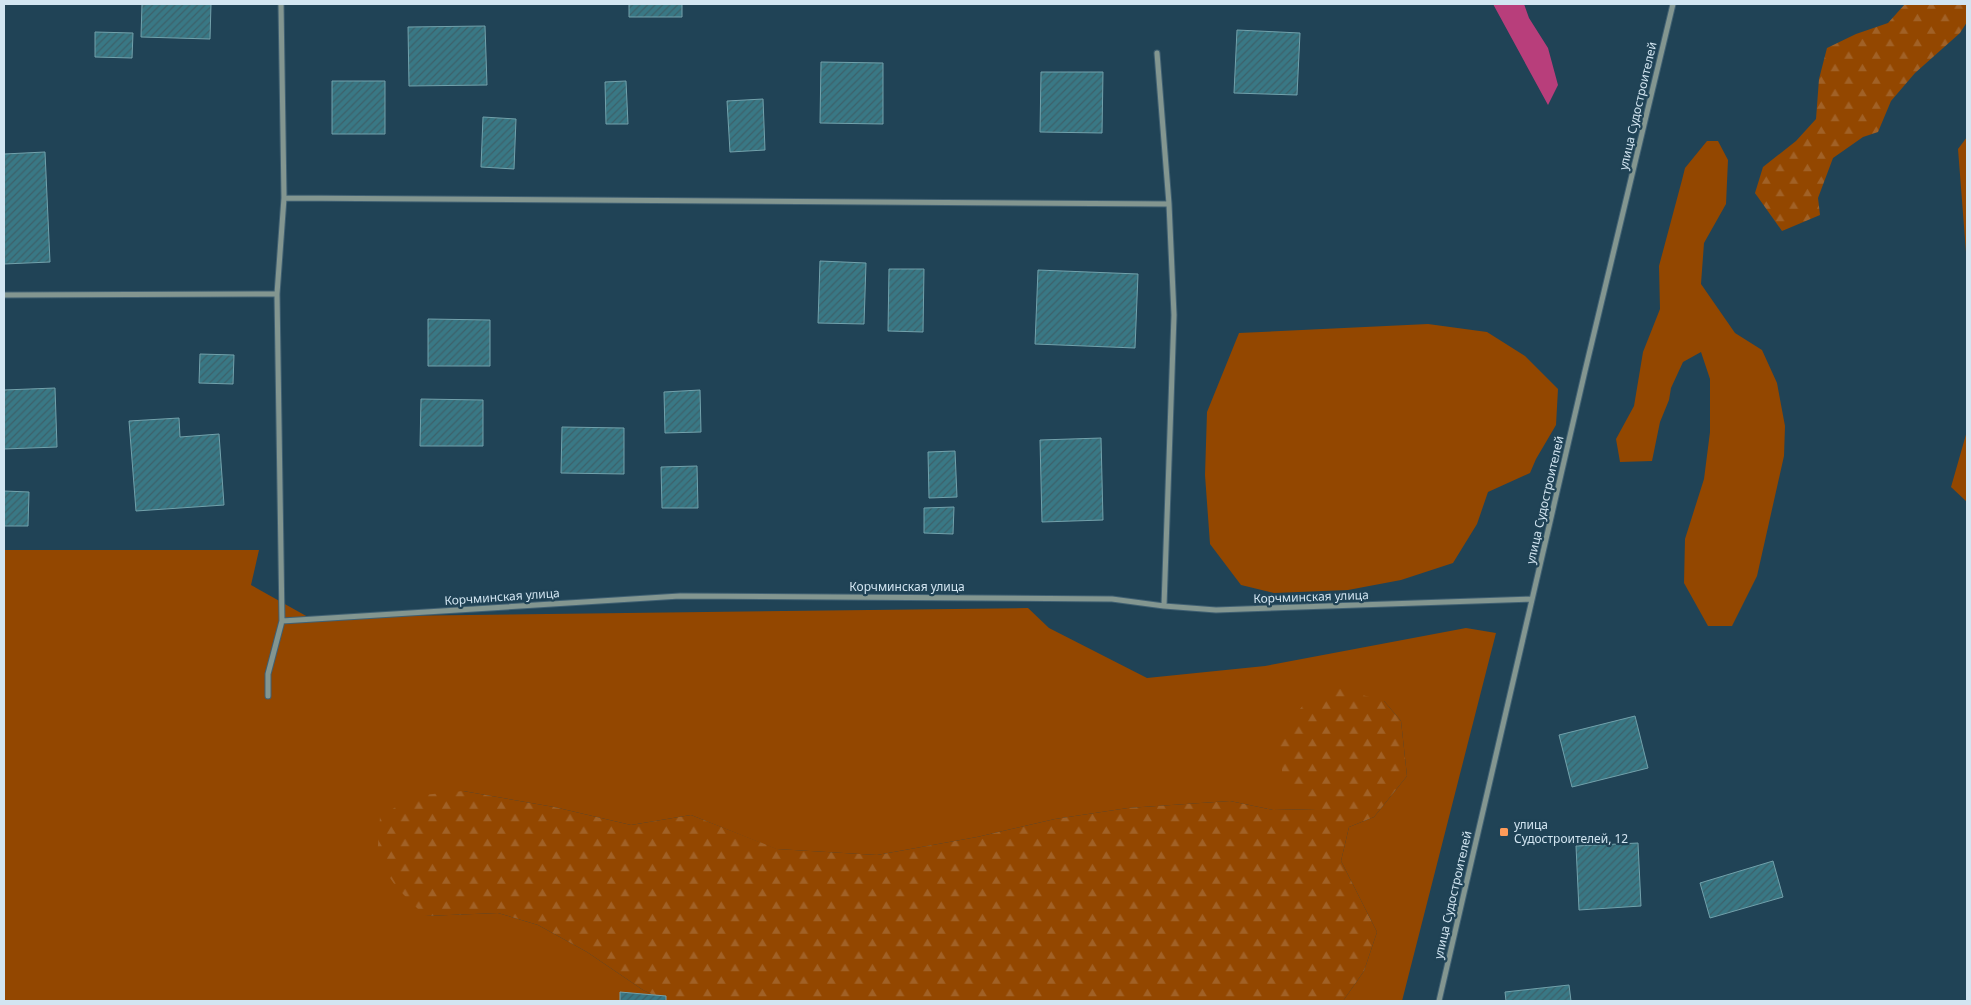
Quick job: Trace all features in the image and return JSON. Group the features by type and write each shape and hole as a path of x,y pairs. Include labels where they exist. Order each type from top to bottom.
{"street":[{"path":"268,696 268,674 282,621 277,294 284,198 281,4"},
{"name":"улица Судостроителей","path":"1439,1001 1672,4"},
{"path":"1157,53 1169,204 1174,315 1164,606"},
{"path":"284,198 1169,204"},
{"path":"4,295 277,294"},
{"name":"Корчминская улица","path":"282,621 680,596 1112,599 1216,610 1532,599"}],"green space":[{"path":"1905,4 1967,4 1967,22 1960,33 1915,73 1891,101 1878,132 1863,137 1833,158 1818,198 1820,215 1782,231 1755,193 1763,167 1796,141 1816,119 1819,79 1827,48 1856,34 1888,23"},
{"path":"1967,137 1967,265 1958,149"},
{"path":"1707,141 1718,141 1728,160 1726,204 1704,243 1701,284 1735,333 1762,350 1777,383 1785,426 1784,456 1757,576 1732,626 1708,626 1684,583 1685,539 1704,479 1710,432 1710,379 1701,352 1683,362 1671,388 1669,400 1660,422 1652,461 1620,462 1616,439 1634,406 1643,352 1660,309 1659,266 1685,168"},
{"path":"1428,324 1487,332 1525,356 1558,389 1556,425 1530,473 1488,492 1477,524 1453,563 1401,580 1348,590 1274,593 1241,585 1210,544 1205,475 1207,412 1239,333"},
{"path":"1967,431 1967,502 1951,487"},
{"path":"4,550 259,550 251,585 308,617 1028,608 1049,628 1147,678 1265,666 1466,628 1496,633 1402,1001 1343,1001 1364,971 1377,932 1341,861 1349,827 1374,817 1407,776 1401,721 1384,701 1318,809 1273,810 1230,801 1128,808 1055,819 977,837 877,855 776,849 691,815 631,825 554,807 463,791 425,916 498,913 538,925 587,952 643,990 666,1001 4,1001"},
{"path":"1337,688 1384,701 1401,721 1407,776 1374,817 1349,827 1341,861 1377,932 1364,971 1343,1001 666,1001 643,990 587,952 538,925 498,913 425,916 397,888 377,859 380,817 413,796 463,791 554,807 631,825 691,815 777,849 877,855 977,837 1055,819 1128,808 1230,801 1273,810 1317,809 1283,782 1279,734 1305,703"}],"shaded area":[{"path":"1493,4 1524,4 1529,18 1548,48 1558,85 1548,105"}],"building":[{"path":"142,4 211,4 210,39 141,37"},
{"path":"629,4 682,4 682,17 629,17"},
{"path":"485,26 487,85 409,86 408,27"},
{"path":"1237,30 1300,33 1297,95 1234,93"},
{"path":"95,32 133,33 132,58 95,57"},
{"path":"821,62 883,63 883,124 820,123"},
{"path":"1041,72 1103,72 1102,133 1040,132"},
{"path":"332,81 385,81 385,134 332,134"},
{"path":"626,81 628,124 606,124 605,82"},
{"path":"763,99 765,150 730,152 727,101"},
{"path":"483,117 516,119 514,169 481,167"},
{"path":"45,152 50,262 4,264 4,154"},
{"path":"820,261 866,263 864,324 818,323"},
{"path":"889,269 924,269 923,332 888,331"},
{"path":"1038,270 1138,274 1135,348 1035,344"},
{"path":"428,319 490,320 490,366 428,366"},
{"path":"200,354 234,355 233,384 199,383"},
{"path":"55,388 57,447 4,449 4,390"},
{"path":"700,390 701,432 665,433 664,392"},
{"path":"421,399 483,400 483,446 420,446"},
{"path":"179,418 180,437 219,434 224,505 136,511 129,421"},
{"path":"562,427 624,428 624,474 561,473"},
{"path":"1101,438 1103,520 1042,522 1040,440"},
{"path":"955,451 957,497 929,498 928,452"},
{"path":"697,466 698,508 662,508 661,467"},
{"path":"4,491 29,492 28,526 4,526"},
{"path":"954,507 953,534 924,533 924,508"},
{"path":"1635,716 1648,768 1572,787 1559,735"},
{"path":"1638,843 1641,906 1579,910 1576,846"},
{"path":"1773,861 1783,897 1710,918 1700,883"},
{"path":"1569,985 1571,1001 1506,1001 1505,992"},
{"path":"620,992 666,996 666,1001 620,1001"}],"place":[{"name":"улица Судостроителей, 12","path":"1504,832"}]}
